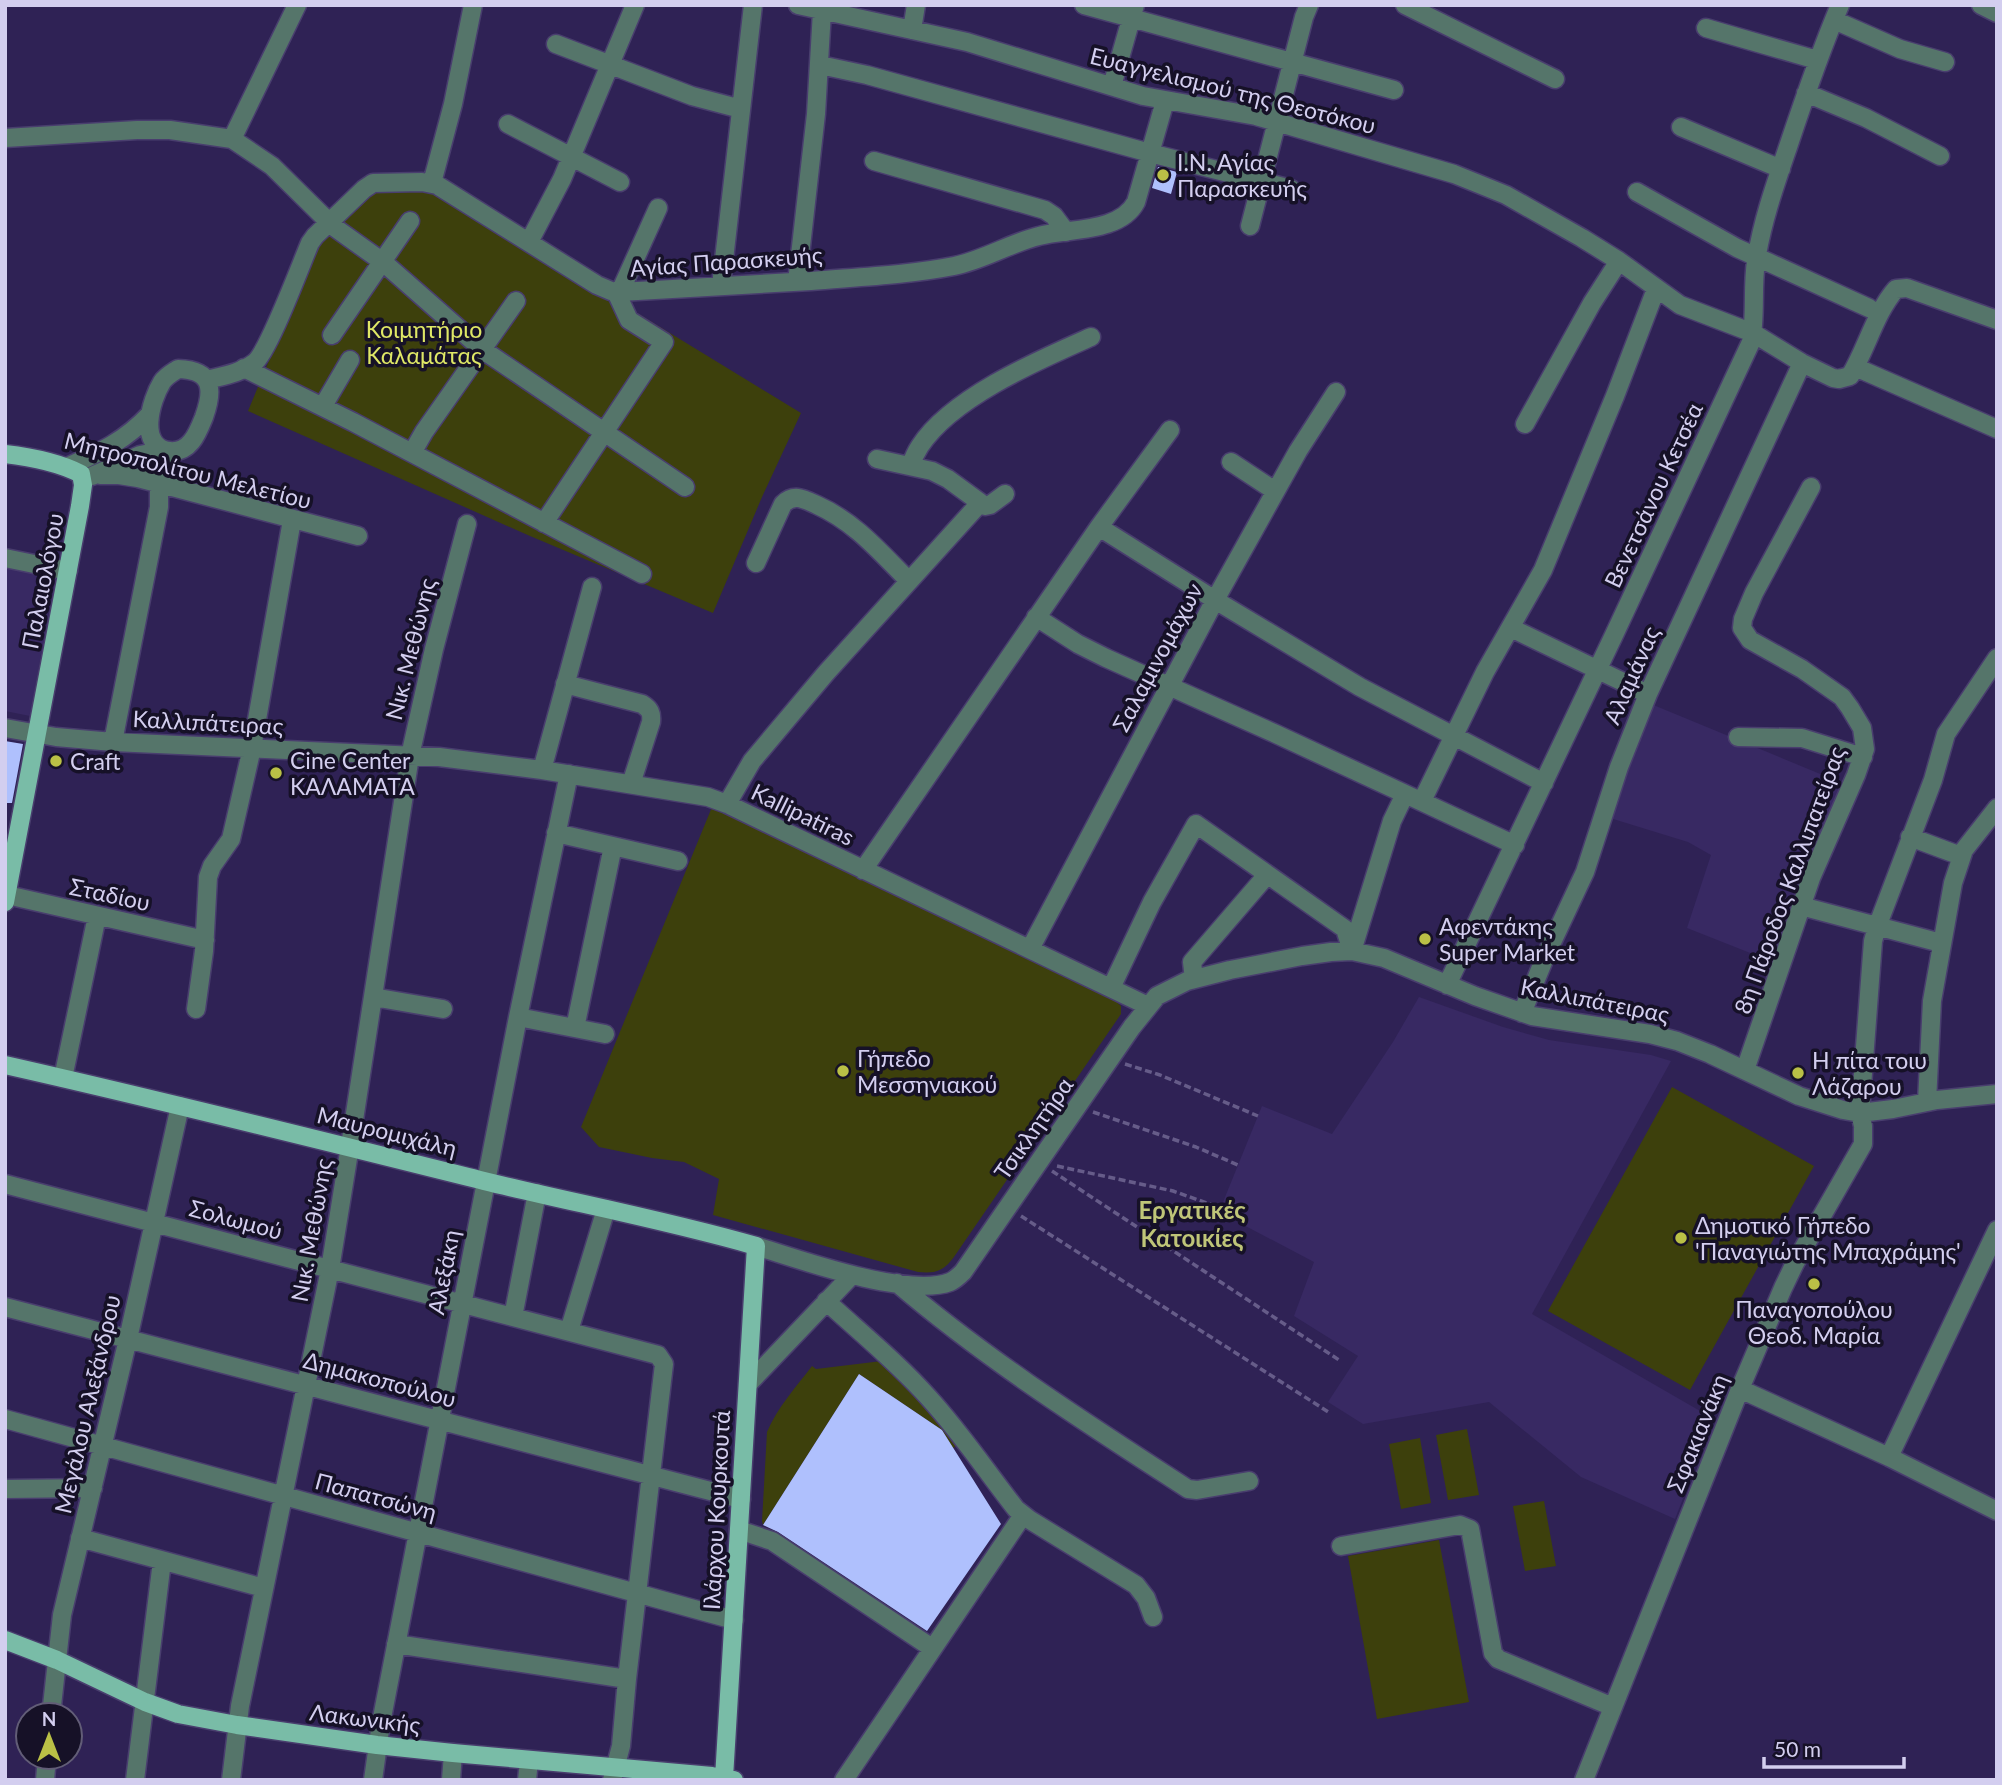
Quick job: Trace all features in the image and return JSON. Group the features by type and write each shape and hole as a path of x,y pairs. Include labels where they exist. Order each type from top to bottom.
{"main road":[{"name":"Μητροπολίτου Μελετίου","path":"5,454 43,460 80,472"},
{"name":"Παλαιολόγου","path":"6,898 80,506 83,485 80,472"},
{"name":"Μαυρομιχάλη","path":"5,1065 717,1234 756,1246"},
{"name":"Ιλάρχου Κουρκουτά","path":"723,1778 756,1246"},
{"name":"Λακωνικής","path":"5,1640 178,1714 377,1745 529,1761 614,1774 723,1778"}],"street":[{"path":"232,139 297,5"},
{"path":"207,380 256,362 269,340 310,243 364,189 373,183 432,183 453,104 472,5"},
{"path":"529,242 572,156 635,5"},
{"path":"721,286 753,5"},
{"name":"Ευαγγελισμού της Θεοτόκου","path":"798,5 835,10 1009,54 1165,101 1277,122 1483,185 1506,195 1619,261 1680,305 1753,333 1802,363 1833,378 1850,376 1856,368"},
{"path":"912,30 916,5"},
{"path":"1084,5 1133,11 1293,62 1394,90"},
{"path":"1250,226 1309,5"},
{"path":"1981,5 1997,13"},
{"path":"1409,6 1555,79"},
{"path":"797,282 820,65 835,10"},
{"path":"1112,86 1133,11"},
{"path":"1837,13 1900,49 1945,62"},
{"name":"Βενετσάνου Κετσέα","path":"1447,985 1746,354 1753,333 1757,257 1763,228 1817,60 1837,13"},
{"path":"1706,28 1817,60"},
{"path":"556,44 692,96 741,108"},
{"path":"820,65 867,75 1291,189"},
{"path":"1806,93 1866,118 1940,156"},
{"name":"Αγίας Παρασκευής","path":"432,183 597,285 618,292 848,278 957,265 1022,241 1096,227 1116,219 1130,211 1136,202 1165,101"},
{"path":"508,124 620,182"},
{"path":"1681,127 1781,169"},
{"path":"5,138 170,130 232,139 272,166 330,223 383,262 483,350 685,487"},
{"path":"874,161 1045,210 1052,214 1066,232"},
{"path":"1637,192 1723,241 1869,309"},
{"path":"544,523 664,342 629,320 618,292 658,208"},
{"path":"332,335 410,221"},
{"path":"1525,424 1592,303 1619,261"},
{"path":"1997,320 1907,288 1896,289 1880,314 1856,368 1997,429"},
{"path":"1352,951 1392,821 1413,797 1453,736 1485,672 1530,597 1557,540 1656,289"},
{"path":"412,453 516,301"},
{"path":"911,465 928,435 962,405 1026,366 1091,337"},
{"path":"323,406 350,360"},
{"name":"Αλαμάνας","path":"1522,1013 1585,872 1619,767 1648,694 1802,363"},
{"path":"244,368 323,406 642,574"},
{"path":"80,472 140,455 183,449 190,443 197,435 211,396 207,380 191,370 178,369 169,375 162,383 150,414 149,432 152,440 165,450"},
{"name":"Σαλαμινομάχων","path":"1030,949 1215,600 1275,491 1336,392"},
{"path":"80,472 135,430 150,414"},
{"path":"863,870 1036,617 1170,430"},
{"path":"113,742 159,506 159,484 165,450"},
{"path":"877,459 925,468 943,476 980,503 990,505 1005,494"},
{"path":"1231,462 1275,491"},
{"name":"Μητροπολίτου Μελετίου","path":"80,472 119,475 159,484 358,537"},
{"name":"8η Πάροδος Καλλιπατείρας","path":"1745,1070 1811,878 1863,757 1865,740 1862,728 1842,697 1802,669 1750,640 1742,628 1742,619 1754,593 1811,487"},
{"path":"756,563 783,504 794,497 802,498 844,518 909,581"},
{"path":"727,804 752,761 826,673 980,503"},
{"path":"196,1010 205,940 208,877 230,839 252,748 292,520"},
{"name":"Νικ. Μεθώνης","path":"231,1780 237,1725 330,1269 410,755 467,524"},
{"path":"1099,527 1350,681 1544,783"},
{"path":"5,558 68,571"},
{"path":"542,770 592,587"},
{"path":"1036,617 1078,644 1515,845"},
{"path":"1511,628 1648,694"},
{"name":"Σφακιανάκη","path":"1589,1778 1613,1707 1740,1389 1794,1263 1863,1144 1860,1113 1873,941 1933,780 1946,734 1997,658"},
{"path":"565,684 642,704 648,708 652,715 651,722 631,784"},
{"name":"Καλλιπάτειρας","path":"5,728 113,742 410,755"},
{"path":"1738,737 1802,738 1863,757"},
{"name":"Kallipatiras","path":"410,755 479,761 708,797 1148,1006"},
{"name":"Αλεξάκη","path":"373,1780 377,1745 485,1181 569,774"},
{"path":"1927,1102 1933,1001 1953,883 1961,856 1974,835 1997,808"},
{"path":"1111,988 1152,902 1196,824 1345,929 1352,951"},
{"path":"556,833 678,861"},
{"path":"1910,837 1961,856"},
{"path":"575,1028 613,846"},
{"path":"1194,979 1192,962 1267,875"},
{"name":"Σταδίου","path":"6,898 205,940"},
{"path":"1801,906 1941,943"},
{"path":"63,1078 97,916"},
{"name":"Καλλιπάτειρας","path":"1148,1006 1164,991 1194,979 1302,956 1352,951 1384,958 1522,1013 1662,1036 1696,1048 1821,1104 1860,1113 1997,1094"},
{"path":"373,996 443,1009"},
{"name":"Τσικλητήρα","path":"897,1283 935,1284 958,1277 1148,1006"},
{"path":"517,1017 605,1034"},
{"name":"Μεγάλου Αλεξάνδρου","path":"53,1701 62,1615 180,1106"},
{"name":"Σολωμού","path":"5,1184 658,1355 664,1364 651,1476"},
{"path":"513,1317 537,1193"},
{"path":"569,1331 606,1209"},
{"path":"1889,1457 1996,1232"},
{"path":"756,1246 852,1275 897,1283 1035,1389 1188,1489 1197,1490 1249,1481"},
{"path":"748,1384 852,1275"},
{"path":"826,1301 929,1397 993,1481 1023,1515 1136,1585 1146,1598 1153,1617"},
{"name":"Δημακοπούλου","path":"5,1307 741,1499"},
{"path":"1740,1389 1889,1457 1997,1511"},
{"name":"Παπατσώνη","path":"5,1419 734,1620"},
{"path":"614,1774 621,1746 651,1476"},
{"path":"5,1489 93,1488"},
{"path":"844,1780 1023,1515"},
{"path":"1341,1546 1460,1525 1470,1529 1493,1653 1498,1659 1613,1707"},
{"path":"739,1530 772,1541 932,1648"},
{"path":"80,1538 264,1588"},
{"path":"135,1780 162,1561"},
{"path":"396,1644 627,1679"},
{"path":"451,1780 453,1753"},
{"path":"527,1780 529,1761"}],"path":[{"path":"1110,1060 1160,1075 1258,1116"},
{"path":"1077,1107 1196,1147 1238,1165"},
{"path":"1039,1162 1173,1191 1221,1208"},
{"path":"1039,1162 1339,1360"},
{"path":"1007,1208 1330,1413"}],"shaded area":[{"path":"5,568 55,578 30,716 5,711"},
{"path":"1651,704 1842,783 1811,855 1773,962 1687,928 1711,855 1688,842 1610,818"},
{"path":"1419,997 1503,1027 1549,1040 1651,1055 1671,1061 1532,1314 1714,1419 1675,1519 1581,1477 1489,1402 1363,1424 1328,1402 1358,1356 1294,1316 1314,1262 1219,1212 1262,1106 1332,1134 1393,1042"}],"green space":[{"name":"Κοιμητήριο Καλαμάτας","path":"376,191 419,191 437,194 619,308 629,308 801,413 713,613 530,536 248,411 317,245 364,196"},
{"name":"Γήπεδο Μεσσηνιακού","path":"712,807 1111,997 1121,1006 1121,1014 956,1254 940,1270 918,1272 713,1215 719,1179 684,1162 599,1147 581,1127"},
{"name":"Δημοτικό Γήπεδο 'Παναγιώτης Μπαχράμης'","path":"1672,1087 1814,1166 1690,1390 1548,1311"},
{"path":"882,1361 939,1419 956,1446 953,1448 942,1430 859,1374 763,1525 767,1432 787,1398 812,1366 816,1369"},
{"path":"1467,1429 1479,1495 1448,1500 1436,1435"},
{"path":"1420,1438 1431,1503 1401,1509 1389,1444"},
{"path":"1544,1501 1556,1566 1525,1571 1513,1506"},
{"path":"1439,1540 1469,1702 1377,1719 1348,1556"}],"building":[{"path":"1158,167 1177,172 1171,194 1152,188"},
{"path":"5,741 23,744 12,803 5,803"},
{"path":"859,1374 942,1430 1001,1524 927,1631 778,1532 763,1525"}],"place":[{"name":"Ι.Ν. Αγίας Παρασκευής","path":"1163,175"},
{"name":"Craft","path":"56,761"},
{"name":"Cine Center ΚΑΛΑΜΑΤΑ","path":"276,773"},
{"name":"Αφεντάκης Super Market","path":"1425,939"},
{"name":"Γήπεδο Μεσσηνιακού","path":"843,1071"},
{"name":"Η πίτα τοιυ Λάζαρου","path":"1798,1073"},
{"name":"Δημοτικό Γήπεδο 'Παναγιώτης Μπαχράμης'","path":"1681,1238"},
{"name":"Παναγοπούλου Θεοδ. Μαρία","path":"1814,1284"}],"district":[{"name":"Εργατικές Κατοικίες","path":"1192,1223"}]}
